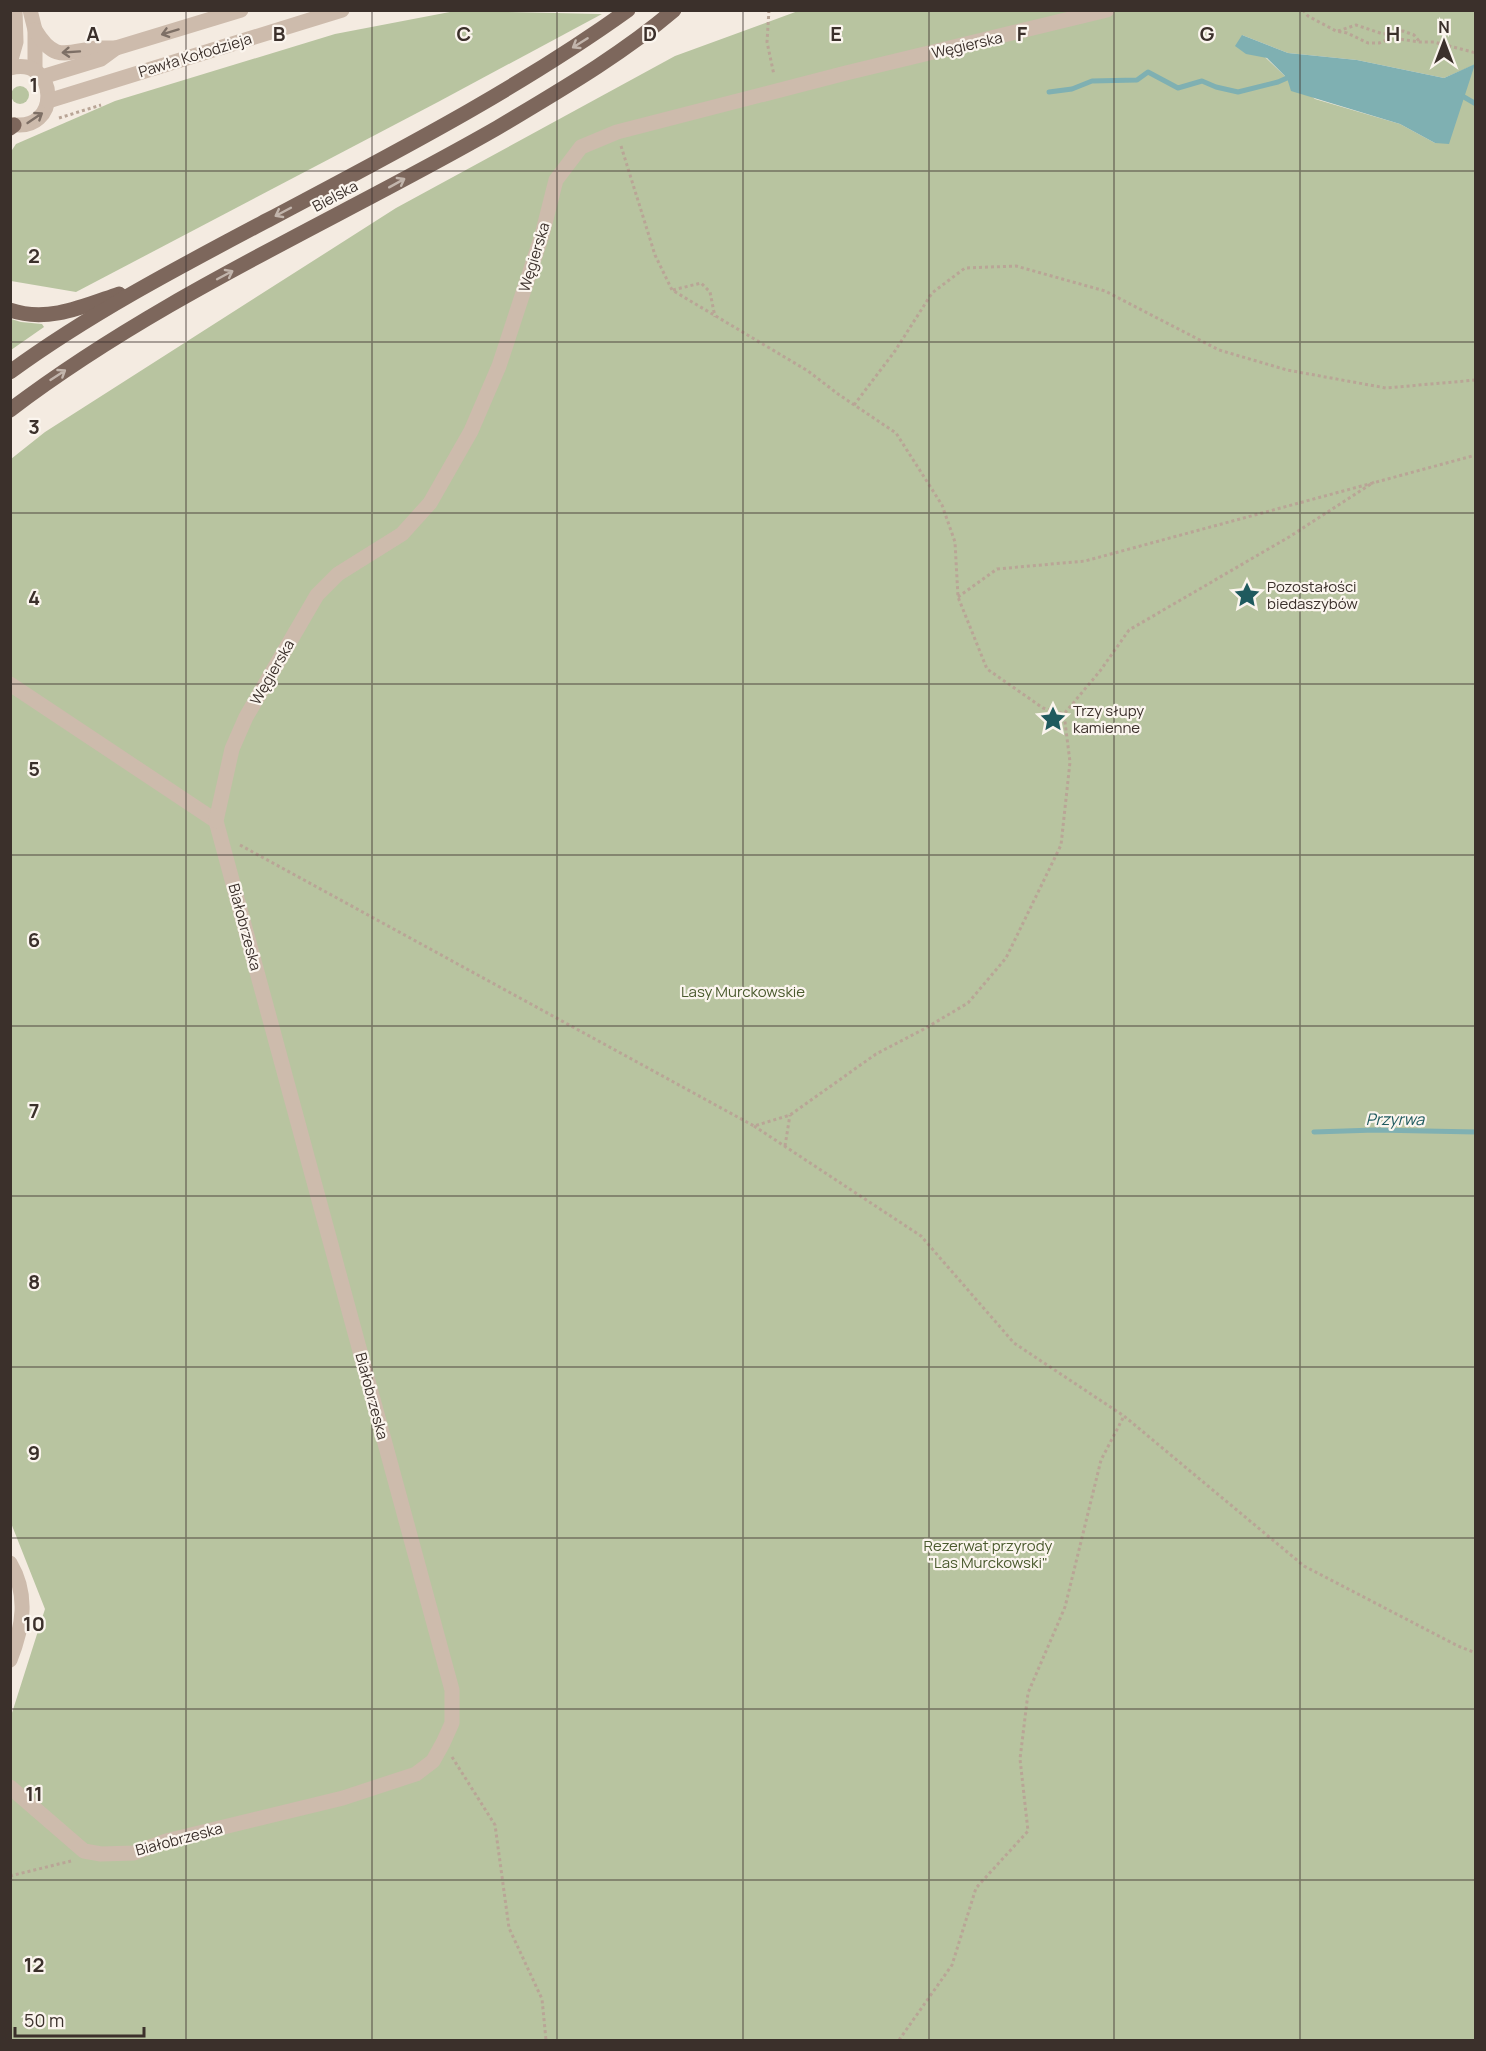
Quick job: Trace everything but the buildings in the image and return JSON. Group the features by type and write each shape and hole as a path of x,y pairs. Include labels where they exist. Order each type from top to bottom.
{"main road":[{"name":"Bielska","path":"10,372 46,346 142,287 458,116 593,35 628,10"},
{"name":"Bielska","path":"10,410 46,382 111,340 183,298 463,147 534,106 590,71 674,10"},
{"path":"10,310 22,314 50,315 142,287"}],"street":[{"path":"10,63 16,42 15,10"},
{"path":"30,10 35,30 38,74"},
{"name":"Pawła Kołodzieja","path":"38,74 101,59 116,48 241,10"},
{"name":"Pawła Kołodzieja","path":"48,101 342,10"},
{"name":"Węgierska","path":"216,821 232,749 246,717 317,595 338,574 402,534 430,503 471,431 499,366 542,236 556,180 581,147 617,132 1107,10"},
{"path":"35,30 48,47 59,53 71,54 97,48 116,48"},
{"path":"10,68 22,67 38,74 48,88 48,101 40,117 32,123 12,126"},
{"path":"10,684 216,821"},
{"name":"Białobrzeska","path":"84,1851 101,1854 134,1853 166,1841 380,1788 416,1774 433,1761 452,1724 452,1690 216,821"},
{"path":"10,1563 19,1578 24,1608 16,1647 10,1660"},
{"path":"10,1787 84,1851"}],"path":[{"path":"769,10 767,42 778,91"},
{"path":"1303,10 1308,16 1336,31 1347,33 1368,43 1379,43 1392,38 1434,42 1476,53"},
{"path":"1336,31 1356,25 1383,34 1403,31 1414,35 1420,42"},
{"path":"617,132 655,255 672,290 808,371 896,433 942,505 955,542 958,597 987,669 1043,708 1064,714"},
{"path":"854,405 895,351 932,293 966,268 976,267 1016,266 1105,291 1219,350 1287,370 1386,388 1476,380"},
{"path":"672,290 701,283 710,292 715,317"},
{"path":"958,597 997,569 1085,561 1476,455"},
{"path":"754,1126 790,1115 876,1054 968,1003 1006,958 1061,845 1070,762 1064,714 1100,671 1129,630 1289,537 1374,482"},
{"path":"216,821 232,840 754,1126 785,1146 921,1236 1014,1343 1124,1416 1304,1566 1458,1646 1476,1653"},
{"path":"785,1146 790,1115"},
{"path":"899,2040 952,1965 976,1888 1028,1831 1020,1759 1028,1693 1065,1607 1101,1460 1124,1416"},
{"path":"443,1743 495,1825 509,1928 542,1999 546,2040"},
{"path":"10,1876 76,1860 84,1851"}],"green space":[{"path":"455,11 602,14 76,292 11,281 10,153 16,144 115,101 335,34"},
{"name":"Lasy Murckowskie","path":"798,11 1475,11 1475,2040 11,2040 11,1716 45,1609 11,1523 11,459 45,432 396,208 675,56","holes":["1242,35 1288,53 1357,60 1444,78 1474,65 1435,143 1400,124 1315,99 1287,78"]},
{"path":"16,86 24,86 29,91 27,102 16,104 11,99 11,91"},
{"path":"11,319 42,324 44,327 11,350"}],"water":[{"path":"1242,35 1288,53 1357,60 1444,78 1475,64 1449,144 1435,143 1400,124 1291,91 1287,78 1267,58 1246,54 1235,46"}],"waterway":[{"path":"1049,92 1072,89 1092,81 1137,80 1148,72 1178,88 1202,81 1238,92 1287,78"},
{"path":"1464,97 1476,104"},
{"name":"Przyrwa","path":"1314,1132 1375,1130 1476,1132"}],"place":[{"name":"Pozostałości biedaszybów","path":"1247,595"},
{"name":"Trzy słupy kamienne","path":"1053,719"}],"park label":[{"name":"Rezerwat przyrody \"Las Murckowski\"","path":"988,1554"}]}
